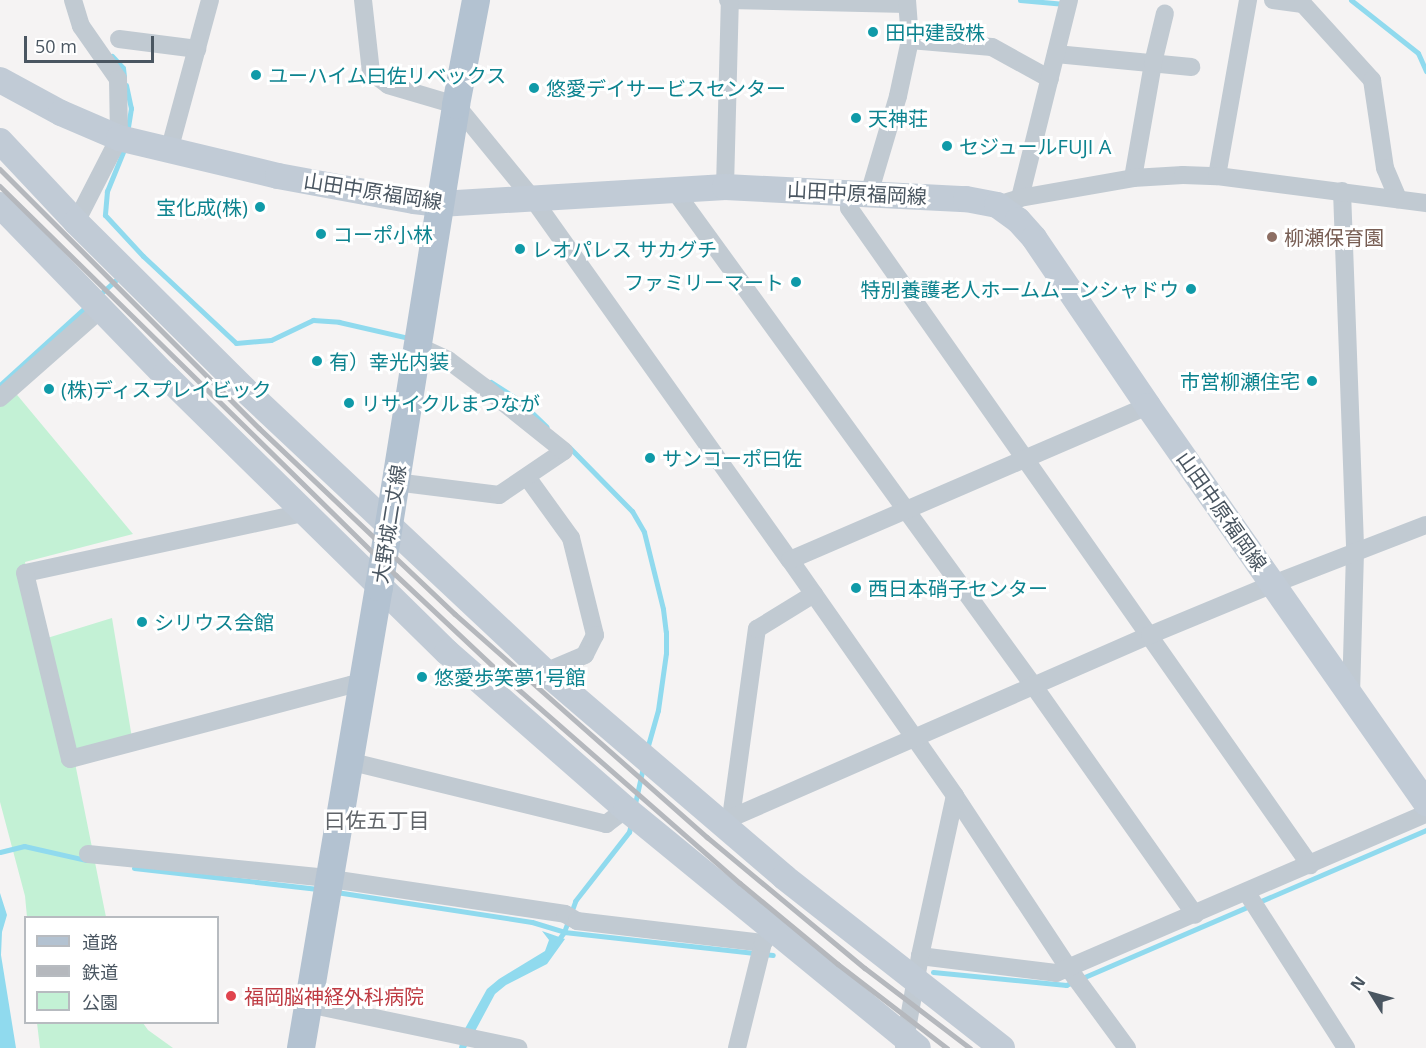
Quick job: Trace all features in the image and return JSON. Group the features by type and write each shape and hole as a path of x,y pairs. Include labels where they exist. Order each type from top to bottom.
{"main road":[{"name":"大野城二丈線","path":"301,1048 379,587 456,105 476,0"}],"street":[{"path":"73,0 81,26 118,79 119,138 76,222"},
{"path":"169,151 210,0"},
{"path":"363,0 371,72 388,85 456,105 533,199 814,594 955,796 1069,969 1127,1048"},
{"path":"725,187 729,0 907,2 910,40 898,96 859,194 849,208 1310,865"},
{"path":"1069,0 1050,79 1008,201 1133,178 1217,176 1426,203"},
{"path":"1217,176 1248,0"},
{"path":"1273,0 1303,4 1372,80 1385,168 1398,199"},
{"path":"1133,178 1152,63 1165,14"},
{"path":"119,39 196,49"},
{"path":"910,40 992,47 1050,79"},
{"path":"1056,54 1191,67"},
{"name":"山田中原福岡線","path":"0,80 61,113 119,138 278,176 440,204 725,187 1008,201 1018,220 1034,238 1148,406 1426,803"},
{"path":"0,141 76,222 244,389 389,523 544,672 622,740 675,784 727,822 916,982 1002,1048"},
{"path":"674,190 1033,686 1195,915"},
{"path":"1342,191 1355,552 1351,697"},
{"path":"0,205 303,513 464,668 650,829 765,944 909,1045 920,956 955,796"},
{"path":"0,218 36,240"},
{"path":"0,398 101,309"},
{"path":"395,482 499,495 564,451 448,360 418,346"},
{"path":"790,560 1148,406"},
{"path":"527,477 571,538 596,635 585,655 544,672"},
{"path":"303,513 25,573 70,759 351,685 362,685"},
{"path":"727,822 914,737 1150,635 1273,584 1426,525"},
{"path":"727,822 757,629 814,594"},
{"path":"348,761 606,824 626,809"},
{"path":"920,956 1056,973 1248,893 1426,813"},
{"path":"88,854 329,879 571,918 765,944"},
{"path":"1248,893 1346,1048"},
{"path":"737,1048 765,944"},
{"path":"308,1004 452,1042 478,1041 518,1048"}],"green space":[{"path":"13,390 133,534 25,562 44,639 112,618 132,738 73,753 106,916 27,916 25,896 0,802 0,402"},
{"path":"37,1024 144,1024 148,1030 173,1048 40,1048"}],"water":[{"path":"0,893 7,915 2,932 1,955 16,1048 0,1048"},
{"path":"542,931 565,939 547,964 506,985 495,994 466,1048 459,1048 462,1034 487,989 545,951 549,940"}],"waterway":[{"path":"1020,0 1065,4"},
{"path":"1351,0 1418,53 1426,71"},
{"path":"112,56 123,68 124,76"},
{"path":"126,85 131,108 127,132"},
{"path":"125,147 107,191 105,215 143,256 236,343 271,340 313,320 339,322 409,338"},
{"path":"97,297 119,277"},
{"path":"0,385 88,305"},
{"path":"491,382 520,401 547,427"},
{"path":"569,447 632,511 644,532 663,609 666,632 666,653 658,710 647,749"},
{"path":"634,808 643,767"},
{"path":"556,943 564,932 575,901 629,832 631,823"},
{"path":"933,972 1066,985 1426,830"},
{"path":"0,852 24,846 86,860"},
{"path":"134,868 318,889"},
{"path":"336,892 532,922 564,932 773,955"}],"railway":[{"path":"0,169 259,428 455,614 707,837 865,968 970,1048"},
{"path":"0,186 396,575 508,680 740,883 838,964 947,1048"}],"place":[{"name":"田中建設株","path":"873,32"},
{"name":"ユーハイム曰佐リベックス","path":"256,75"},
{"name":"悠愛デイサービスセンター","path":"534,88"},
{"name":"天神荘","path":"856,118"},
{"name":"セジュールFUJI A","path":"947,146"},
{"name":"宝化成(株)","path":"260,207"},
{"name":"コーポ小林","path":"321,234"},
{"name":"柳瀬保育園","path":"1272,237"},
{"name":"レオパレス サカグチ","path":"520,249"},
{"name":"ファミリーマート","path":"796,282"},
{"name":"特別養護老人ホームムーンシャドウ","path":"1191,289"},
{"name":"有）幸光内装","path":"317,361"},
{"name":"市営柳瀬住宅","path":"1312,381"},
{"name":"(株)ディスプレイビック","path":"49,389"},
{"name":"リサイクルまつなが","path":"349,403"},
{"name":"サンコーポ曰佐","path":"650,458"},
{"name":"西日本硝子センター","path":"856,588"},
{"name":"シリウス会館","path":"142,622"},
{"name":"悠愛歩笑夢1号館","path":"422,677"},
{"name":"福岡脳神経外科病院","path":"231,996"}],"district":[{"name":"曰佐五丁目","path":"377,820"}]}
